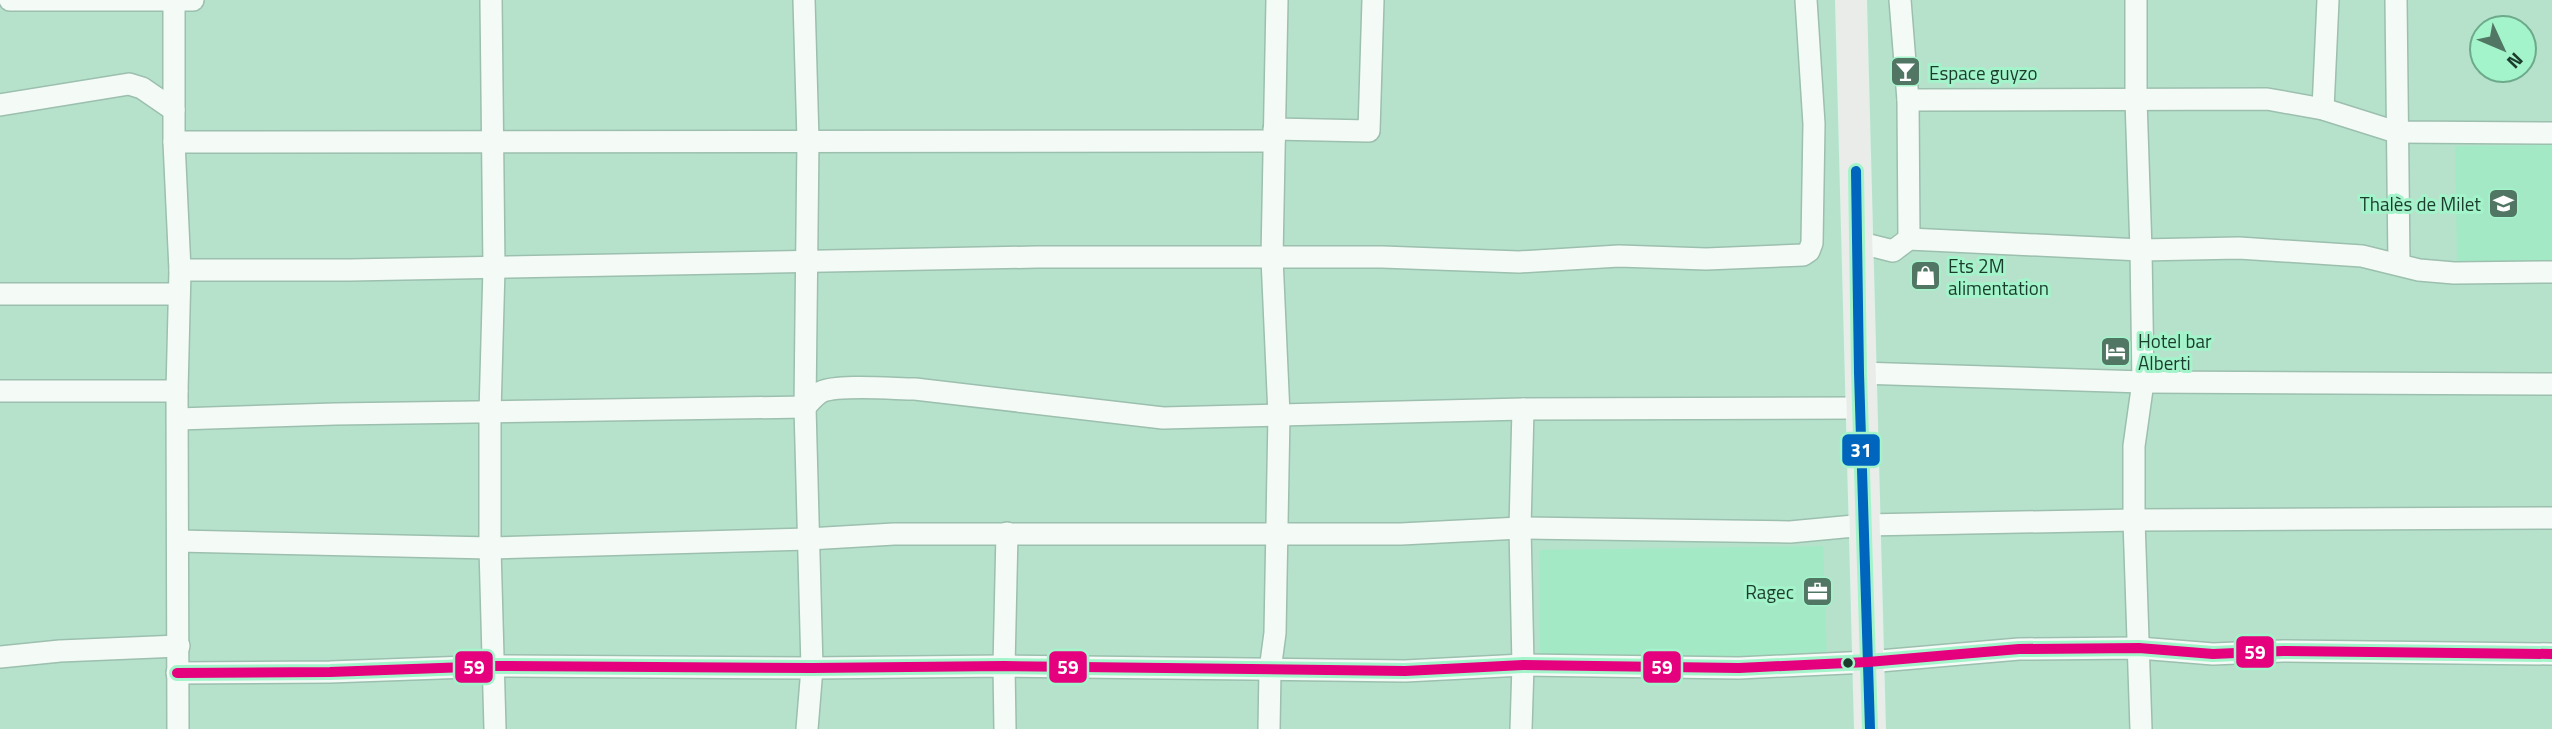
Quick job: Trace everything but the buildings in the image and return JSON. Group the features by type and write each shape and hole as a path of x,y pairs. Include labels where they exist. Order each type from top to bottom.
{"highway":[{"path":"1851,0 1870,729"}],"street":[{"path":"10,0 193,0"},
{"path":"491,0 494,268 490,548 495,729"},
{"path":"804,0 808,139 806,407 812,668 807,729"},
{"path":"1269,729 1270,670 1275,633 1279,415 1272,258 1277,0"},
{"path":"174,142 492,144 1274,135 1369,131 1373,0"},
{"path":"180,270 494,268 1037,257 1382,257 1519,262 1619,256 1706,259 1802,255 1809,251 1812,243 1814,151 1807,0"},
{"path":"1900,0 1908,100 1909,239"},
{"path":"2136,0 2143,382 2134,446 2134,520 2141,729"},
{"path":"2323,109 2328,0"},
{"path":"2396,0 2399,264"},
{"path":"174,1 174,142 180,270 177,391 178,729"},
{"path":"0,105 130,84 142,88 174,110"},
{"path":"1908,100 2267,99 2323,109 2396,132 2552,133"},
{"path":"1857,242 1893,251 1909,239 2141,250 2239,248 2362,256 2419,270 2454,273 2552,272"},
{"path":"0,294 179,294"},
{"path":"1859,373 2143,382 2552,384"},
{"path":"178,419 806,407 819,393 829,389 882,388 915,389 1163,418 1523,410 1860,408"},
{"path":"0,391 177,391"},
{"path":"1521,729 1523,664 1520,528 1523,410"},
{"path":"177,541 490,548 894,534 1401,534 1520,528 1790,532 1865,525 2134,520 2552,518"},
{"path":"1005,729 1007,533"},
{"path":"0,657 60,651 179,646"},
{"path":"177,673 330,672 495,666 1004,666 1405,671 1523,664 1739,668 1868,662 2019,649 2139,648 2213,654 2552,654"}],"shaded area":[{"name":"Thalès de Milet","path":"2552,145 2552,260 2457,262 2455,146"},
{"path":"1823,546 1827,658 1540,662 1539,550"}],"transit line":[{"name":"31","path":"1856,171 1870,729"},
{"name":"59","path":"177,673 330,672 495,666 1004,666 1405,671 1523,665 1739,668 1868,662 2019,649 2139,648 2213,654 2283,651 2552,654"}],"place":[{"name":"Espace guyzo","path":"1906,72"},
{"name":"Thalès de Milet","path":"2504,203"},
{"name":"Ets 2M alimentation","path":"1925,276"},
{"name":"Hotel bar Alberti","path":"2115,351"},
{"name":"Ragec","path":"1817,591"}]}
